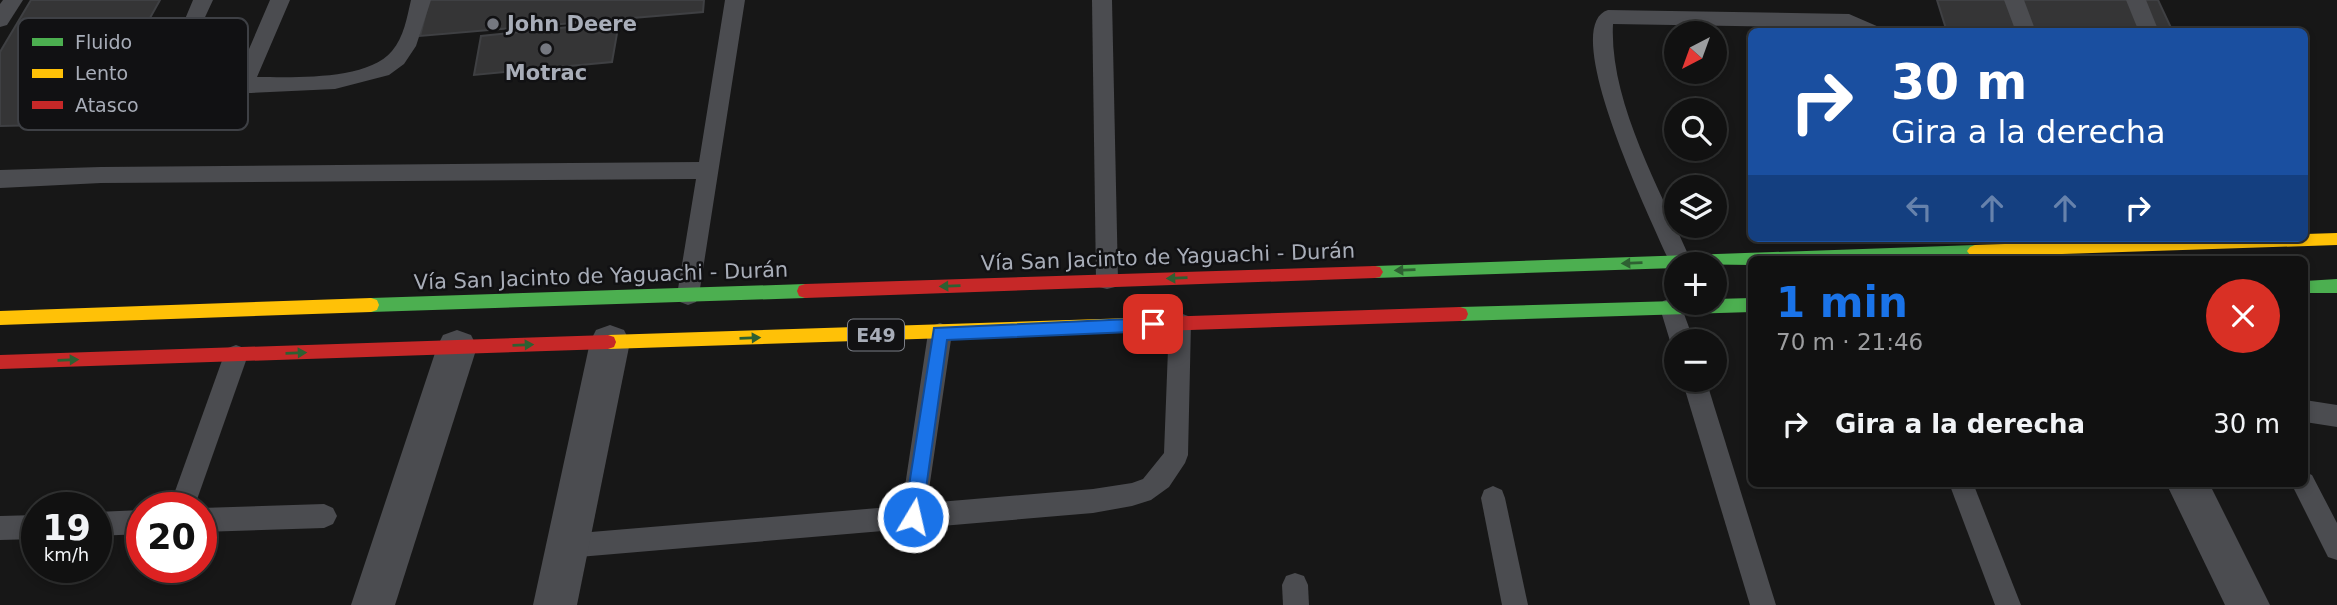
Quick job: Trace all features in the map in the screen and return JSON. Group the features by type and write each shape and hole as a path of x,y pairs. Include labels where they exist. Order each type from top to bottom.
{"main road":[{"name":"Vía San Jacinto de Yaguachi - Durán","path":"2308,239 2337,239"},
{"name":"Vía San Jacinto de Yaguachi - Durán","path":"1769,256 1984,244 2110,242"},
{"name":"Vía San Jacinto de Yaguachi - Durán","path":"1727,258 1748,257"},
{"name":"Vía San Jacinto de Yaguachi - Durán","path":"0,318 1664,262"},
{"path":"2308,287 2337,286"},
{"name":"E49","path":"1727,306 1748,305"},
{"name":"E49","path":"0,362 1664,308"}],"street":[{"path":"555,605 610,342"},
{"path":"373,605 457,347"},
{"path":"2189,487 2248,605"}],"lane":[{"path":"0,20 13,0"},
{"path":"195,18 203,0"},
{"path":"248,75 280,0"},
{"path":"248,84 330,83 377,71 395,62 409,44 421,0"},
{"path":"688,295 735,0"},
{"path":"1102,0 1107,281"},
{"path":"2014,0 2024,28"},
{"path":"2136,0 2147,28"},
{"path":"1676,252 1617,109 1604,65 1603,22 1608,17 1849,21 1864,28"},
{"path":"0,178 709,170"},
{"path":"567,546 1093,501 1146,493 1166,475 1176,456 1180,323"},
{"path":"913,517 940,333"},
{"path":"187,492 236,355"},
{"path":"1698,392 1763,605"},
{"path":"2308,411 2337,416"},
{"path":"1963,487 2008,605"},
{"path":"2305,487 2337,548"},
{"path":"1493,498 1515,605"},
{"path":"217,519 324,516"},
{"path":"0,528 21,527"}],"building":[{"path":"31,0 160,0 150,18 20,18"},
{"name":"John Deere","path":"429,0 704,0 703,12 420,36"},
{"path":"1937,0 2158,0 2171,28 1946,28"},
{"path":"18,22 18,126 0,126 0,52"},
{"name":"Motrac","path":"619,22 612,62 474,75 481,36"}],"traffic: fast":[{"path":"1832,256 1975,251"},
{"path":"1375,272 1748,259"},
{"path":"2308,287 2337,286"},
{"path":"371,305 805,291"},
{"path":"1460,314 1748,305"}],"traffic: slow":[{"path":"2308,240 2337,239"},
{"path":"1975,251 2246,242"},
{"path":"0,318 371,305"},
{"path":"608,342 1131,325"}],"traffic: jam":[{"path":"805,291 1375,272"},
{"path":"1131,325 1460,314"},
{"path":"0,362 608,342"}],"place":[{"name":"John Deere","path":"493,24"},
{"name":"Motrac","path":"546,49"}],"route":[{"path":"913,517 940,333 1153,324"}]}
